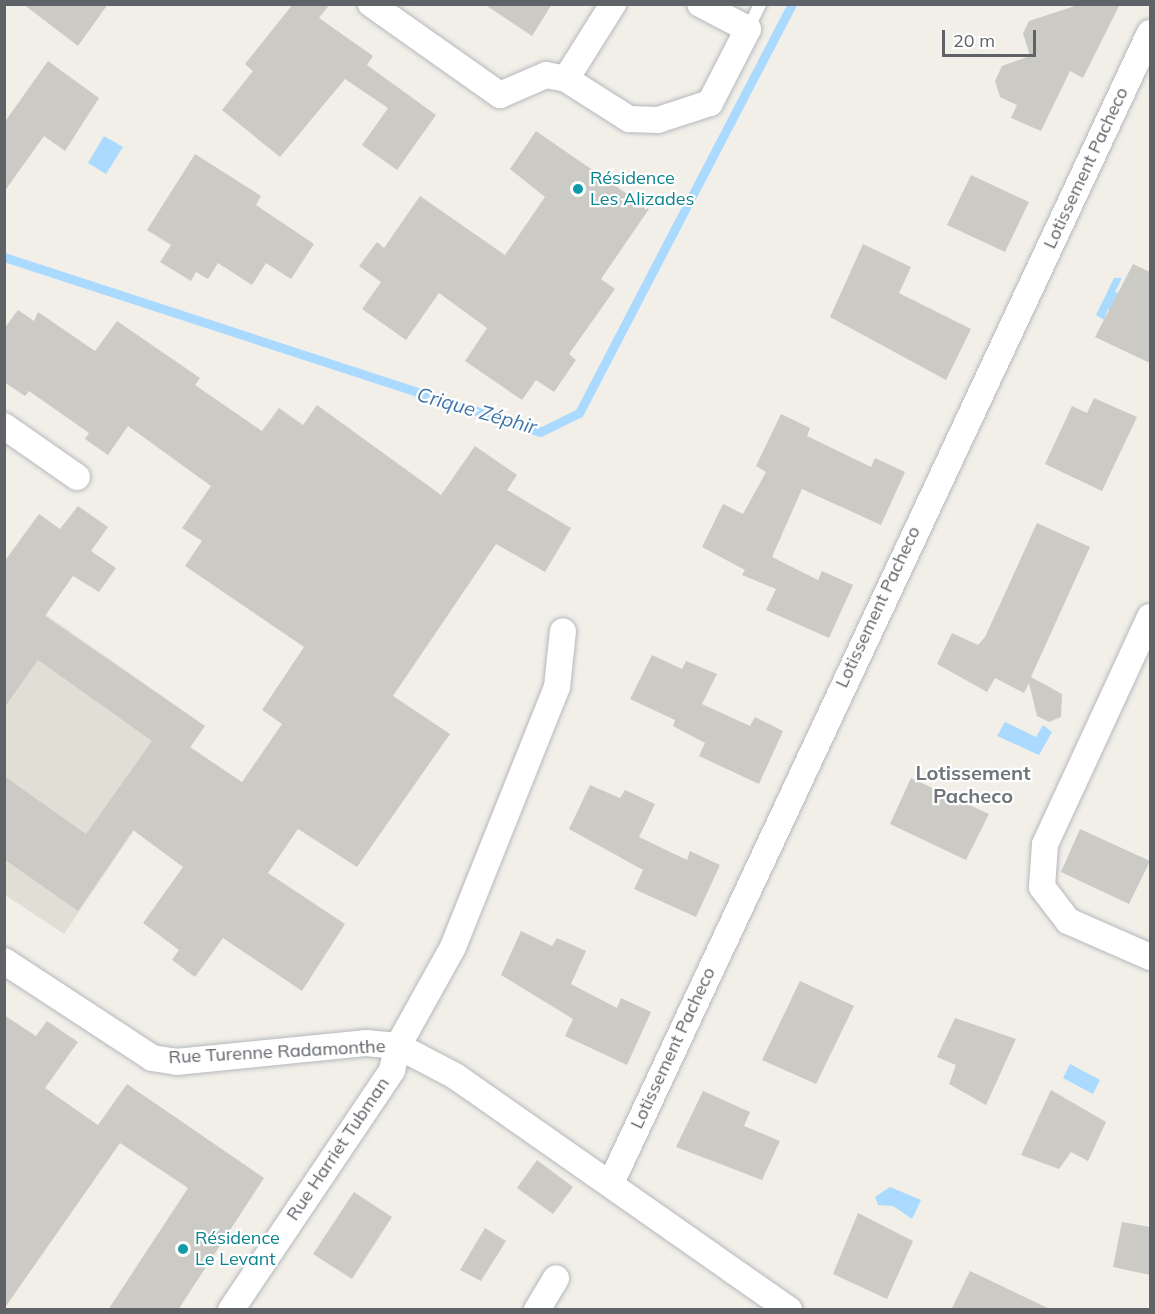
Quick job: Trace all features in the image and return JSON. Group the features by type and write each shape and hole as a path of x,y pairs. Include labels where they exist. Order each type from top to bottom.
{"street":[{"path":"371,4 500,95 546,75 566,79 629,119 685,115 710,103 748,29 700,4"},
{"path":"566,79 613,4"},
{"name":"Lotissement Pacheco","path":"611,1183 1150,33"},
{"path":"4,426 77,477"},
{"path":"1150,617 1045,843 1042,887 1068,921 1150,957"},
{"name":"Rue Harriet Tubman","path":"231,1310 392,1070 398,1046 453,947 552,698 563,631"},
{"name":"Rue Turenne Radamonthe","path":"4,961 152,1058 176,1062 365,1043 398,1046"},
{"path":"398,1046 454,1076 611,1183 789,1310"},
{"path":"537,1310 556,1278"}],"lane":[{"path":"748,29 760,4"}],"shaded area":[{"path":"5,586 205,726 64,934 5,895"}],"water":[{"path":"104,136 123,147 106,174 88,163"},
{"path":"1114,278 1122,278 1115,292 1137,302 1129,319 1108,309 1104,320 1096,315"},
{"path":"1005,722 1036,737 1043,725 1052,732 1039,755 997,736"},
{"path":"1070,1064 1100,1080 1093,1094 1063,1078"},
{"path":"890,1187 921,1200 912,1219 893,1206 878,1205 875,1197"}],"building":[{"path":"23,4 108,4 78,46"},
{"path":"293,4 330,4 319,18 373,56 367,65 436,115 397,170 362,145 388,108 345,79 280,157 222,110 253,71 245,64"},
{"path":"484,4 552,4 532,36"},
{"path":"1081,4 1120,4 1083,78 1070,71 1041,131 1011,118 1017,105 1000,97 995,81 1002,66 1030,56 1023,33 1029,21"},
{"path":"48,61 99,98 65,151 44,136 4,192 4,123"},
{"path":"536,131 649,209 601,279 615,289 569,354 576,360 554,392 536,380 522,400 465,361 487,328 439,293 406,340 362,309 381,282 359,266 377,242 384,248 420,196 505,255 545,197 510,169"},
{"path":"195,154 261,196 256,205 314,244 291,279 266,263 252,285 218,263 208,279 196,272 191,281 160,262 171,245 147,230"},
{"path":"971,175 1029,202 1005,252 947,225"},
{"path":"863,244 911,267 899,293 971,329 946,380 830,317"},
{"path":"1133,264 1150,272 1150,363 1095,337"},
{"path":"18,310 34,321 38,312 95,351 117,321 200,378 195,385 262,431 279,408 303,425 317,405 441,495 475,446 517,475 507,490 571,528 545,572 496,544 393,696 450,734 357,867 298,829 268,873 345,924 302,991 223,938 195,977 172,960 179,950 143,923 183,867 133,830 78,911 4,859 4,776 86,834 152,741 38,660 4,708 4,562 39,514 60,529 78,506 108,527 91,551 116,568 99,592 73,576 45,616 205,726 190,747 242,782 282,724 262,710 304,647 185,566 202,541 182,528 211,486 128,426 108,455 85,439 89,433 29,391 25,396 4,382 4,329"},
{"path":"1094,398 1137,417 1102,491 1045,464 1072,406 1087,413"},
{"path":"781,414 810,428 807,436 871,467 875,458 905,472 881,525 802,489 772,557 818,580 822,571 853,585 829,638 766,610 776,589 742,575 745,570 702,547 723,504 743,514 766,472 756,466"},
{"path":"1037,523 1090,547 1031,677 1062,694 1061,717 1049,722 1037,716 1029,683 1024,693 995,678 987,692 937,664 952,633 978,645 985,637"},
{"path":"652,655 682,669 686,661 717,674 702,704 750,726 755,717 783,731 759,784 699,756 705,743 673,726 675,720 630,699"},
{"path":"911,778 989,814 966,860 890,824"},
{"path":"590,785 620,798 625,790 655,804 639,837 687,860 690,851 720,865 696,917 634,889 643,870 569,829"},
{"path":"1080,829 1150,861 1129,904 1061,872"},
{"path":"521,931 552,946 557,938 586,951 571,984 617,1008 621,998 651,1012 627,1065 565,1036 573,1019 501,975"},
{"path":"800,981 854,1006 816,1084 762,1060"},
{"path":"4,1015 36,1036 47,1021 78,1042 45,1088 98,1125 127,1084 264,1178 178,1310 108,1310 188,1188 120,1143 4,1309"},
{"path":"955,1018 1016,1039 986,1105 949,1084 956,1065 937,1057"},
{"path":"1051,1090 1106,1122 1088,1161 1071,1152 1059,1169 1021,1155"},
{"path":"703,1091 750,1112 744,1126 780,1141 762,1180 676,1147"},
{"path":"537,1160 573,1187 553,1214 517,1188"},
{"path":"354,1192 392,1217 352,1279 313,1254"},
{"path":"858,1213 913,1241 887,1299 833,1274"},
{"path":"1122,1222 1150,1227 1150,1275 1113,1267"},
{"path":"485,1228 506,1241 481,1281 460,1270"},
{"path":"970,1271 1052,1310 951,1310"}],"waterway":[{"name":"Crique Zéphir","path":"4,257 540,432 579,413 792,4"}],"place":[{"name":"Résidence Les Alizades","path":"578,189"},
{"name":"Résidence Le Levant","path":"183,1249"}],"district":[{"name":"Lotissement Pacheco","path":"973,784"}]}
